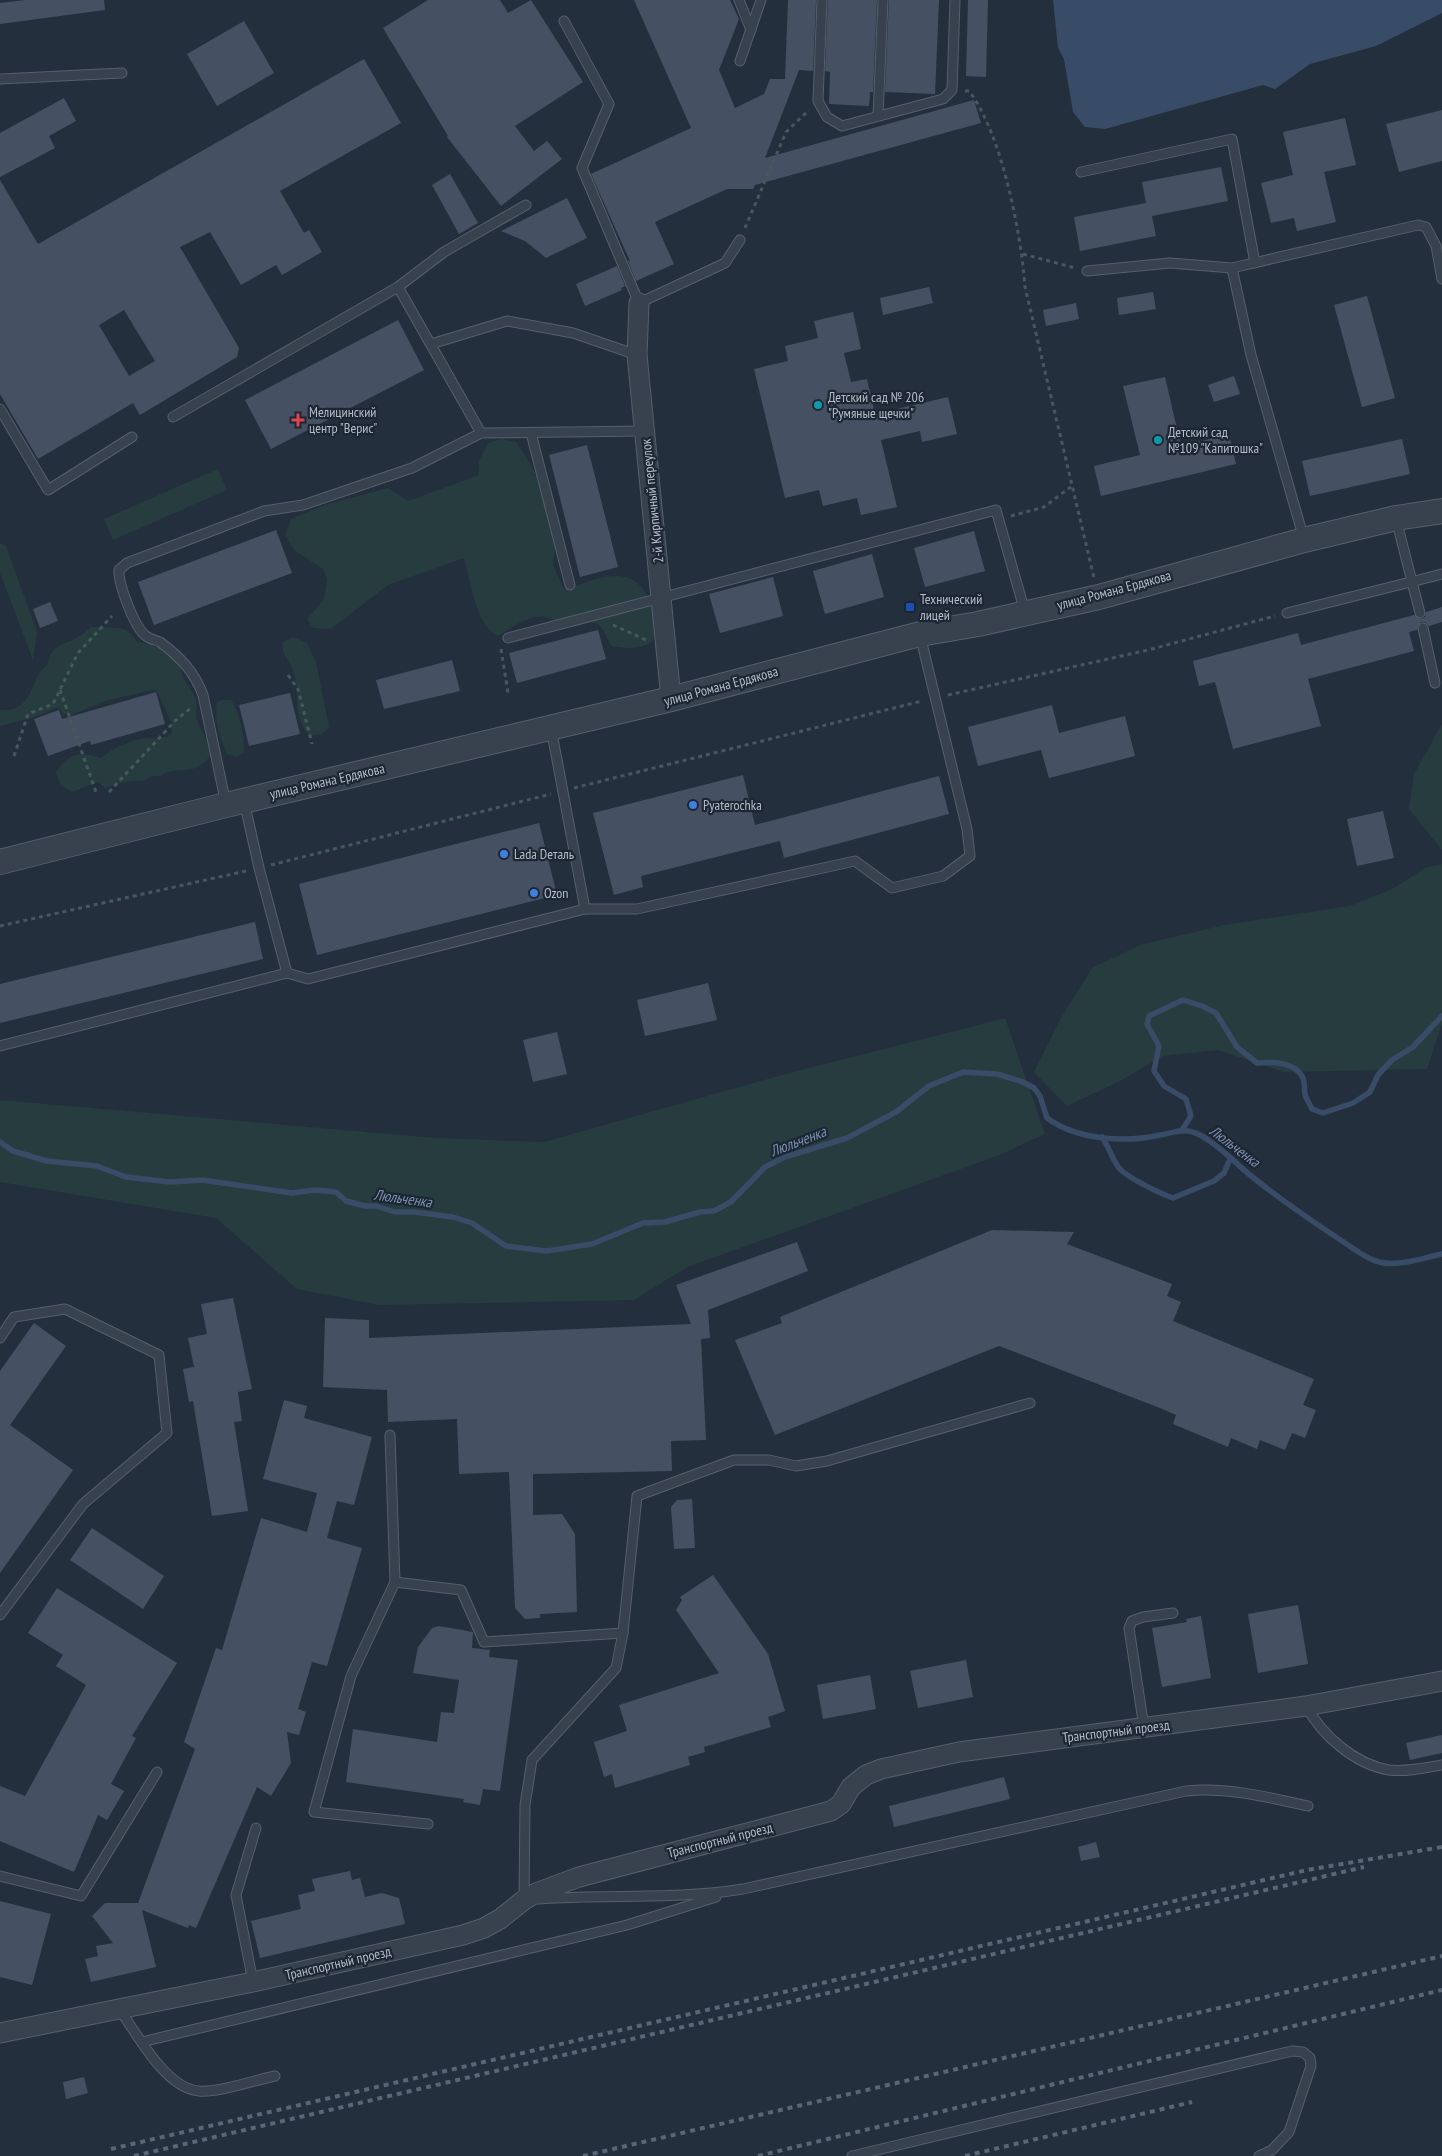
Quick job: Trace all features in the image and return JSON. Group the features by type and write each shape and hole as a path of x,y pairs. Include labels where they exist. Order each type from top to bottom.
{"street":[{"name":"2-й Кирпичный переулок","path":"639,303 637,355 672,699"},
{"name":"улица Романа Ердякова","path":"0,862 235,803 672,699 920,634 978,624 1098,597 1304,540 1396,518 1442,511"},
{"name":"Транспортный проезд","path":"0,2032 120,2010 463,1935 484,1928 500,1919 524,1900 551,1886 579,1877 826,1813 841,1804 858,1781 866,1775 881,1769 989,1746 1144,1728 1306,1706 1442,1681"}],"lane":[{"path":"739,0 751,30"},
{"path":"740,61 761,0"},
{"path":"822,0 818,101 827,117 842,126 943,99 952,90 955,0"},
{"path":"878,116 883,0"},
{"path":"564,21 609,104 582,168 639,303 725,263 740,240"},
{"path":"0,79 122,73"},
{"path":"1081,172 1232,140 1255,263"},
{"path":"173,417 398,287 444,252 526,205"},
{"path":"1087,271 1170,263 1232,268 1418,225 1426,227 1436,246 1442,279"},
{"path":"1232,268 1251,355 1304,540"},
{"path":"398,287 481,433"},
{"path":"430,344 507,321 573,333 637,355"},
{"path":"0,409 48,490 132,437"},
{"path":"287,973 259,868 235,803 203,698 191,670 177,656 157,641 146,636 139,628 118,579 119,570 127,563 264,511 303,505 412,468 481,433 645,431"},
{"path":"531,432 570,585"},
{"path":"508,638 996,510 1025,612"},
{"path":"1396,518 1420,614"},
{"path":"1287,613 1442,574"},
{"path":"1424,628 1435,683"},
{"path":"0,1046 287,973 308,979 585,909 637,909 855,861 892,888 942,876 970,856 967,829 920,634"},
{"path":"551,728 585,909"},
{"path":"0,1338 14,1318 65,1309 159,1355 167,1433 83,1504 0,1615"},
{"path":"743,1889 690,1896 583,1896 524,1900 525,1805 532,1760 616,1668 623,1633 637,1496 734,1460 769,1460 796,1466 827,1462 1030,1403"},
{"path":"390,1435 395,1582 351,1676 314,1812 428,1824"},
{"path":"395,1582 461,1590 484,1642 623,1633"},
{"path":"1144,1728 1129,1628 1132,1621 1143,1617 1173,1613"},
{"path":"1306,1706 1312,1717 1336,1743 1369,1764 1389,1770 1420,1770 1442,1765"},
{"path":"0,1876 81,1896 157,1772"},
{"path":"142,2042 627,1925 743,1889 1186,1791 1209,1788 1231,1790 1308,1806"},
{"path":"252,1982 236,1895 256,1828"},
{"path":"120,2010 142,2042 171,2078 198,2091 275,2076"},
{"path":"852,2156 1292,2050 1303,2052 1310,2058 1311,2066 1289,2132 1272,2150 1259,2156"}],"path":[{"path":"952,90 969,91 982,108 998,151 1023,254 1025,287 1098,597"},
{"path":"740,240 786,132 818,101"},
{"path":"1023,254 1087,271"},
{"path":"999,520 1044,507 1072,486"},
{"path":"0,926 259,868 936,698 1148,650 1287,613"},
{"path":"14,756 28,714 53,704 78,653 112,616"},
{"path":"508,638 500,651 508,693"},
{"path":"288,676 298,689 312,744"},
{"path":"60,690 97,795"},
{"path":"109,792 176,720 203,698"}],"green space":[{"path":"502,439 516,442 533,468 547,505 555,548 553,565 564,589 604,577 621,576 635,581 653,605 658,625 657,633 653,640 639,647 612,646 602,628 597,624 590,622 571,627 545,617 532,618 520,622 498,636 490,630 479,613 464,558 388,585 331,629 313,628 307,619 324,599 327,579 323,569 294,550 285,535 291,519 325,505 388,488 408,501 479,475 479,461 488,443"},
{"path":"218,469 227,490 113,540 104,519"},
{"path":"0,543 6,546 37,632 33,660 0,573"},
{"path":"91,627 126,630 138,642 160,648 176,658 184,679 196,700 197,720 211,756 197,767 191,769 172,771 161,776 124,782 105,788 98,782 72,792 60,785 56,772 70,757 81,754 101,758 129,742 148,738 162,738 171,734 172,724 156,689 105,701 72,715 63,714 59,707 32,718 0,726 0,710 20,706 26,700 37,677 48,664 49,658 55,649 80,636"},
{"path":"293,637 307,643 316,662 329,727 321,735 310,736 300,721 296,681 282,647 283,642"},
{"path":"231,700 241,725 244,753 236,757 227,754 218,729 216,716 217,702"},
{"path":"1442,724 1442,850 1409,809 1414,774"},
{"path":"1442,864 1442,1023 1427,1069 1284,1072 1218,1050 1163,1056 1118,1082 1067,1106 1034,1072 1061,1018 1092,968 1140,945 1224,925 1350,906 1394,888 1425,868"},
{"path":"1005,1018 1045,1134 997,1156 687,1267 634,1300 379,1305 297,1289 216,1218 0,1182 0,1100 436,1138 544,1142 782,1075"}],"water":[{"path":"1053,0 1442,0 1442,13 1376,46 1310,64 1275,89 1263,85 1105,129 1085,127 1073,112 1064,59 1058,48"}],"building":[{"path":"25,0 104,0 105,10 0,24 0,3"},
{"path":"428,0 500,0 508,13 531,0 583,82 515,126 534,151 547,141 562,159 501,206 447,137 383,28"},
{"path":"634,0 730,0 739,19 719,70 735,108 764,94 770,79 785,79 788,0 816,0 813,71 799,70 765,158 974,100 981,123 755,185 753,189 727,189 655,222 674,264 636,281 628,261 630,261 591,174 691,128"},
{"path":"828,0 877,0 873,92 870,92 869,106 829,104 830,72 825,71"},
{"path":"889,0 939,0 935,94 885,92"},
{"path":"968,0 988,0 986,77 966,76"},
{"path":"244,21 274,73 217,106 187,54"},
{"path":"364,59 401,123 280,191 304,233 309,230 322,252 282,275 276,265 241,285 210,232 180,247 239,348 237,357 140,415 133,403 38,459 0,394 0,180 38,244","holes":["124,310 155,361 129,376 99,325"]},
{"path":"64,98 76,121 49,136 55,148 0,177 0,133"},
{"path":"1442,110 1442,161 1399,172 1386,124"},
{"path":"1345,118 1356,165 1324,172 1336,222 1297,231 1294,218 1271,223 1261,183 1293,175 1283,132"},
{"path":"1221,167 1228,201 1152,216 1156,236 1080,251 1074,217 1146,203 1142,182"},
{"path":"450,174 478,223 459,234 432,185"},
{"path":"567,198 587,238 546,258 525,241 501,231"},
{"path":"617,266 625,286 621,288 622,290 585,306 576,284"},
{"path":"929,287 933,303 883,315 880,298"},
{"path":"1153,292 1156,309 1119,315 1117,298"},
{"path":"1367,296 1395,398 1362,407 1334,305"},
{"path":"1076,303 1079,319 1046,326 1043,310"},
{"name":"Детский сад № 206 \"Румяные щечки\"","path":"853,312 861,349 844,353 851,382 867,379 875,414 948,397 957,434 922,442 920,431 881,440 897,507 861,515 857,498 823,506 819,490 785,498 754,369 788,361 785,346 818,338 814,321"},
{"path":"398,320 424,370 271,449 245,400"},
{"path":"1234,376 1240,394 1214,402 1208,385"},
{"name":"Детский сад №109 \"Капитошка\"","path":"1165,377 1181,446 1229,434 1236,464 1101,496 1094,466 1140,455 1123,386"},
{"path":"1402,439 1410,474 1310,496 1302,461"},
{"path":"587,445 618,567 580,577 549,455"},
{"path":"276,530 292,573 154,625 138,582"},
{"path":"974,531 985,571 925,587 914,548"},
{"path":"872,554 884,597 825,614 813,571"},
{"path":"773,577 783,616 720,633 709,594"},
{"path":"50,602 58,621 40,628 33,609"},
{"path":"1442,607 1442,622 1429,626 1425,622 1421,622 1417,630 1409,632 1414,651 1308,679 1321,726 1233,749 1215,682 1199,686 1193,661 1298,633 1301,645 1414,615 1421,619 1425,617 1426,612"},
{"path":"598,630 606,659 517,683 509,653"},
{"path":"452,660 460,691 384,709 376,680"},
{"path":"156,692 165,724 91,745 90,741 48,756 34,719 59,710 62,719"},
{"path":"290,693 300,734 249,746 239,705"},
{"path":"1052,705 1059,733 1125,716 1135,756 1049,778 1041,750 978,766 968,727"},
{"path":"743,775 755,825 939,776 949,814 784,858 780,841 641,876 643,887 614,895 593,813"},
{"path":"1383,811 1394,858 1357,866 1347,819"},
{"path":"539,823 557,895 317,955 299,884"},
{"path":"255,922 263,959 0,1023 0,984"},
{"path":"708,983 717,1020 645,1036 637,1000"},
{"path":"557,1032 567,1074 533,1082 523,1040"},
{"path":"992,1230 1074,1232 1067,1244 1172,1284 1167,1296 1181,1302 1173,1321 1314,1379 1303,1405 1316,1410 1305,1438 1292,1433 1285,1450 1260,1440 1257,1449 1231,1438 1228,1447 1173,1424 1176,1415 999,1346 775,1435 735,1340 782,1323 780,1317"},
{"path":"797,1242 808,1271 708,1310 710,1338 701,1339 706,1440 671,1441 672,1471 533,1474 533,1515 562,1514 575,1534 577,1612 540,1614 540,1618 525,1619 515,1608 509,1472 459,1474 457,1419 388,1422 387,1390 323,1387 325,1318 369,1320 369,1338 691,1324 676,1285"},
{"path":"233,1298 252,1389 238,1392 242,1421 234,1422 248,1511 212,1516 193,1401 189,1402 183,1369 194,1367 188,1338 207,1334 201,1304"},
{"path":"34,1323 66,1346 10,1425 73,1470 0,1573 0,1371"},
{"path":"284,1400 307,1406 304,1418 372,1437 354,1505 337,1501 327,1538 362,1548 327,1666 312,1662 298,1709 306,1712 299,1735 287,1732 291,1763 271,1796 257,1787 196,1928 189,1925 188,1928 142,1910 156,1967 91,1982 85,1959 98,1956 96,1946 113,1943 92,1916 105,1903 138,1903 195,1749 184,1742 216,1648 222,1650 261,1518 307,1532 317,1493 263,1479"},
{"path":"692,1499 695,1548 674,1549 671,1507 677,1500"},
{"path":"92,1528 164,1576 143,1609 70,1560"},
{"path":"713,1575 768,1654 785,1711 768,1717 771,1727 704,1747 705,1752 688,1757 690,1765 615,1788 612,1774 604,1777 594,1742 627,1731 619,1705 719,1673 676,1610 682,1600 680,1597"},
{"path":"57,1588 177,1663 132,1736 136,1738 111,1784 124,1791 107,1820 98,1815 74,1872 0,1841 0,1786 25,1796 86,1685 56,1666 63,1655 28,1633"},
{"path":"1298,1605 1308,1664 1258,1673 1248,1614"},
{"path":"1201,1616 1211,1678 1162,1687 1152,1628 1187,1622 1186,1619"},
{"path":"439,1626 473,1632 472,1648 490,1650 489,1657 518,1660 500,1791 483,1789 480,1805 463,1802 464,1799 346,1782 353,1729 437,1742 441,1712 454,1713 459,1680 413,1673 418,1647 432,1628"},
{"path":"966,1660 973,1697 918,1708 910,1671"},
{"path":"870,1675 876,1709 823,1719 817,1685"},
{"path":"1442,1735 1442,1753 1410,1760 1406,1743"},
{"path":"1004,1777 1010,1799 894,1827 889,1806"},
{"path":"1096,1842 1100,1857 1081,1861 1078,1847"},
{"path":"350,1871 352,1880 360,1878 365,1897 382,1893 399,1898 405,1924 260,1958 251,1921 301,1909 298,1895 315,1891 312,1879"},
{"path":"0,1901 51,1914 32,1985 0,1977"},
{"path":"84,2077 88,2093 66,2099 63,2082"}],"waterway":[{"path":"1182,1130 1191,1116 1186,1099 1164,1086 1154,1071 1159,1046 1147,1024 1149,1016 1183,1000 1216,1013 1237,1047 1257,1063 1283,1064 1295,1068 1303,1078 1306,1096 1312,1109 1323,1113 1353,1103 1370,1092 1378,1075 1392,1060 1413,1047 1442,1016"},
{"name":"Люльченка","path":"0,1142 13,1151 47,1161 97,1166 126,1177 170,1182 202,1180 292,1193 315,1190 336,1192 346,1201 365,1206 376,1206 395,1212 414,1212 453,1217 472,1223 506,1246 547,1251 592,1244 643,1223 665,1222 700,1212 714,1211 731,1202 765,1167 785,1157 847,1138 896,1112 929,1086 963,1072 997,1074 1023,1082 1034,1088 1040,1096 1047,1118 1072,1131 1102,1138 1117,1139 1132,1139 1180,1131 1190,1131 1200,1135 1220,1148 1250,1175 1283,1200 1368,1258 1379,1262 1402,1263 1442,1254"},
{"path":"1102,1137 1123,1172 1144,1185 1173,1198 1214,1181 1224,1173 1230,1159"}],"railway":[{"path":"111,2149 1307,1870 1442,1847"},
{"path":"134,2156 1364,1867"},
{"path":"583,2156 1442,1956"},
{"path":"758,2156 1442,1990"},
{"path":"965,2156 1192,2102"}],"place":[{"name":"Детский сад № 206 \"Румяные щечки\"","path":"818,405"},
{"name":"Мелицинский центр \"Верис\"","path":"298,420"},
{"name":"Детский сад №109 \"Капитошка\"","path":"1158,440"},
{"name":"Технический лицей","path":"910,607"},
{"name":"Pyaterochka","path":"693,805"},
{"name":"Lada Dеталь","path":"504,854"},
{"name":"Ozon","path":"534,893"}]}
